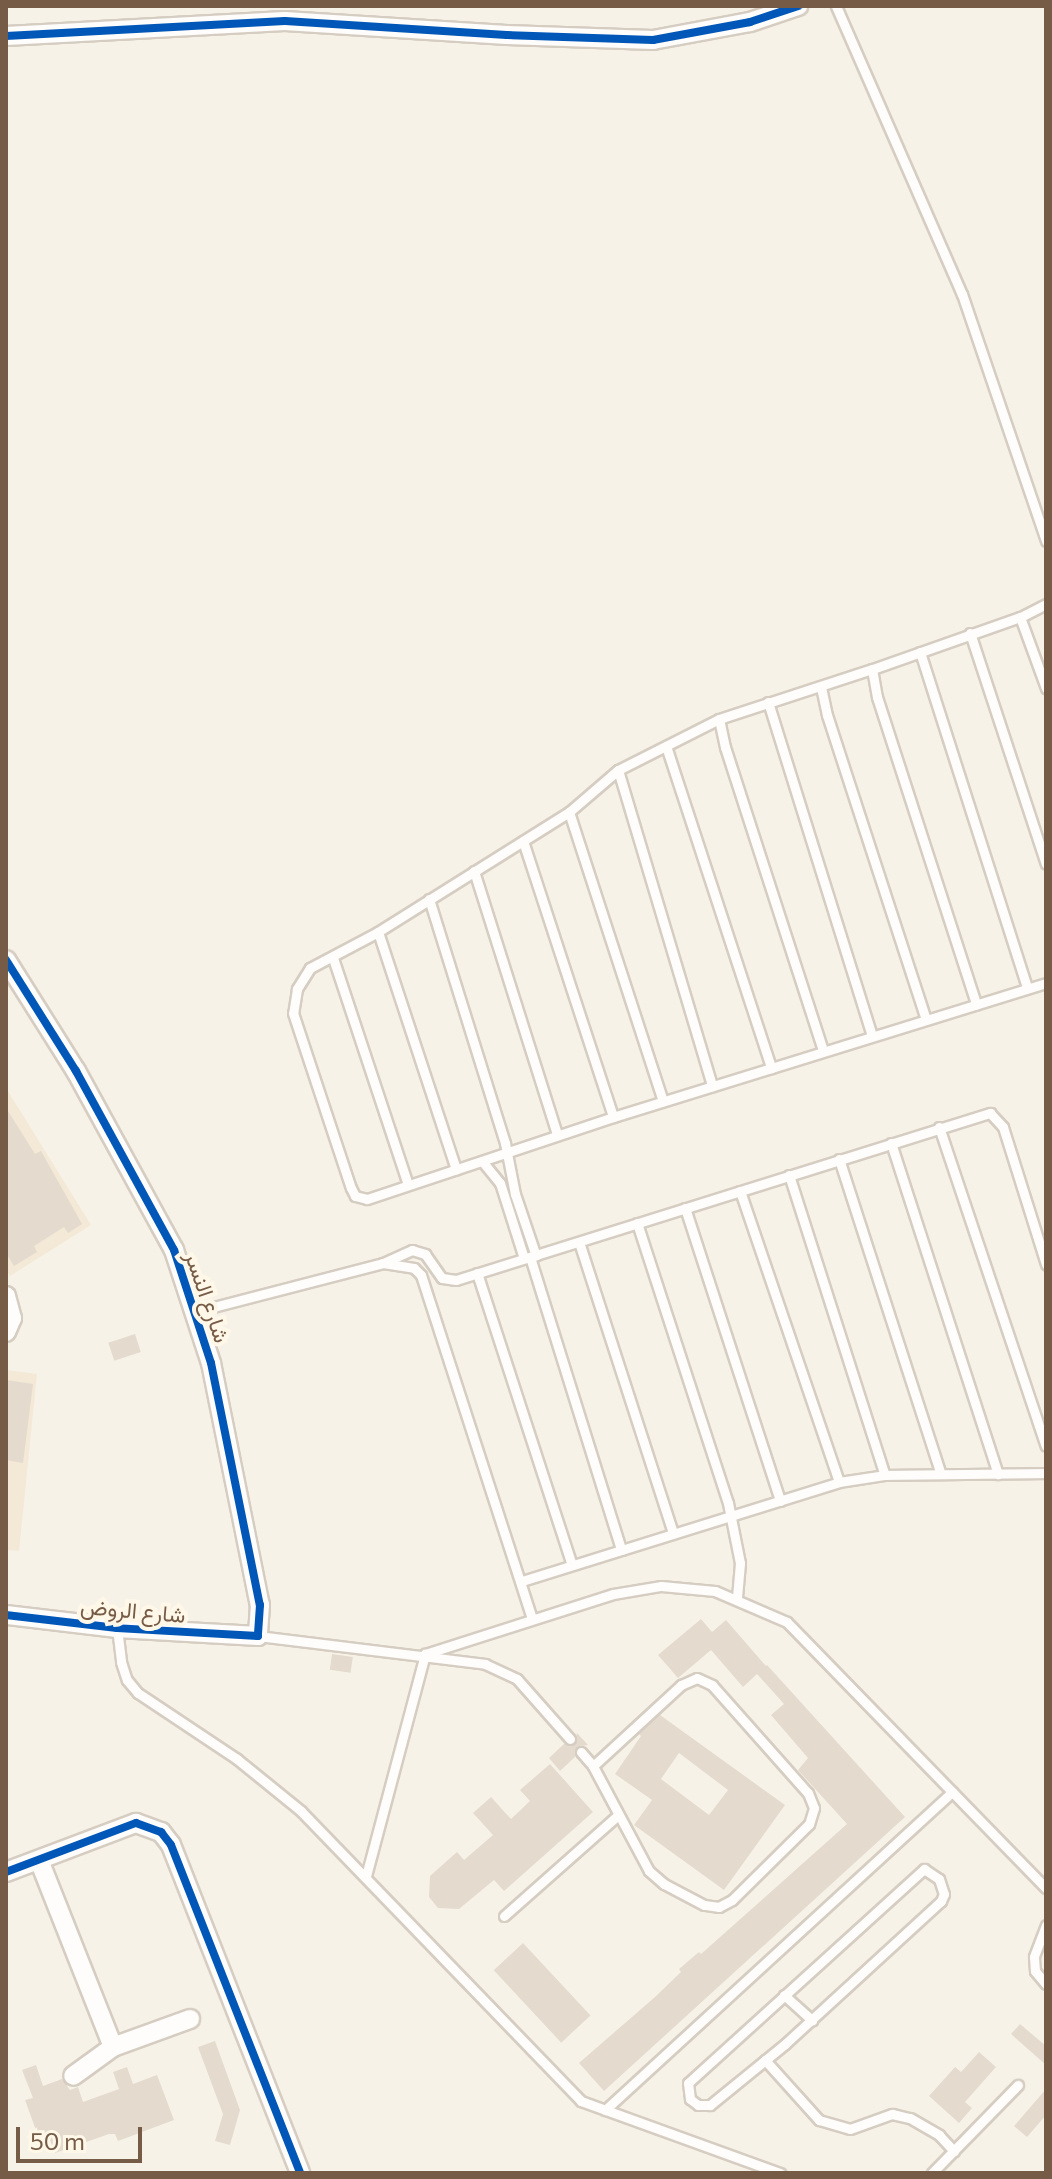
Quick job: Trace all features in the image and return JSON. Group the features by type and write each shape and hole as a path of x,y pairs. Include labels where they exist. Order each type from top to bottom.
{"street":[{"path":"6,36 285,21 521,36 653,40 750,22 798,6"},
{"name":"شارع النسر","path":"6,960 76,1071 174,1250 211,1363 234,1463 260,1605 258,1636"},
{"path":"6,1296 12,1318 6,1332"},
{"name":"شارع الروض","path":"6,1615 117,1628 258,1636"},
{"path":"6,1872 136,1823 161,1832 171,1845 300,2173"},
{"path":"39,1860 113,2047"},
{"path":"73,2076 113,2047 190,2019"}],"lane":[{"path":"836,6 962,294 1046,541"},
{"path":"1046,604 1020,617 821,687 719,719 618,770 569,812 378,932 310,968 302,978 293,1001 294,1025 355,1196 367,1199 663,1101 1046,983"},
{"path":"1020,617 1046,688"},
{"path":"970,633 1046,864"},
{"path":"920,652 1027,988"},
{"path":"872,669 877,697 976,1004"},
{"path":"821,687 827,715 926,1019"},
{"path":"768,702 872,1036"},
{"path":"719,719 725,747 823,1051"},
{"path":"666,746 771,1068"},
{"path":"618,770 712,1086"},
{"path":"569,812 663,1101"},
{"path":"523,841 613,1117"},
{"path":"474,871 557,1135"},
{"path":"429,899 508,1152 530,1257 621,1550"},
{"path":"378,932 456,1169"},
{"path":"333,958 408,1185"},
{"path":"426,1290 990,1113 998,1118 1046,1264"},
{"path":"939,1127 1046,1446"},
{"path":"891,1143 998,1474"},
{"path":"839,1159 941,1474"},
{"path":"482,1161 500,1183 530,1257"},
{"path":"789,1175 885,1475"},
{"path":"740,1191 839,1482"},
{"path":"685,1208 780,1501"},
{"path":"637,1223 731,1516 740,1563 737,1600"},
{"path":"579,1242 673,1533"},
{"path":"194,1312 383,1263 412,1250 419,1251 448,1281"},
{"path":"383,1263 414,1268 426,1290 532,1619"},
{"path":"477,1273 572,1565"},
{"path":"522,1581 839,1482 885,1475 1046,1473"},
{"path":"425,1654 613,1594 661,1586 715,1591 787,1622 1046,1888"},
{"path":"117,1628 121,1662 127,1680 138,1693 266,1781 366,1876 564,2087 581,2101 780,2173"},
{"path":"258,1636 362,1650 425,1654 485,1664 517,1679 570,1739"},
{"path":"366,1876 425,1654"},
{"path":"581,1752 593,1766 638,1856 656,1878 704,1905 719,1907 732,1900 809,1824 814,1808 808,1793 712,1685 697,1678 681,1685 593,1766"},
{"path":"605,2110 952,1792"},
{"path":"504,1916 617,1816"},
{"path":"924,1869 939,1879 944,1894 941,1901 812,2020 710,2105 698,2105 687,2092 688,2083 919,1871 924,1869"},
{"path":"1046,1925 1034,1957 1035,1971 1046,1984"},
{"path":"784,1995 812,2020"},
{"path":"765,2060 819,2120 850,2129 892,2114 910,2118 939,2135 954,2151"},
{"path":"932,2173 1018,2085"}],"shaded area":[{"path":"6,1088 91,1225 10,1276 6,1270"},
{"path":"6,1370 37,1374 19,1551 6,1550"}],"building":[{"path":"6,1108 35,1154 41,1151 82,1224 68,1233 64,1227 34,1246 37,1252 14,1266 6,1253"},
{"path":"135,1334 141,1352 114,1361 108,1343"},
{"path":"6,1380 33,1384 23,1463 6,1460"},
{"path":"701,1619 712,1632 726,1620 905,1817 604,2091 579,2063 655,1997 681,1972 679,1969 699,1952 701,1954 847,1824 798,1770 808,1758 771,1715 784,1704 757,1674 743,1687 711,1650 678,1678 658,1655"},
{"path":"332,1654 353,1657 351,1673 330,1670"},
{"path":"660,1715 785,1805 724,1890 634,1825 652,1800 615,1774 641,1736 639,1734","holes":["679,1753 728,1790 709,1815 661,1779"]},
{"path":"577,1733 588,1745 576,1747 575,1757 560,1771 549,1758 564,1744 575,1744"},
{"path":"550,1764 593,1812 504,1891 494,1880 459,1909 438,1908 429,1897 430,1876 457,1852 464,1860 493,1835 473,1813 491,1797 511,1819 530,1801 520,1790"},
{"path":"523,1943 591,2015 561,2043 494,1970"},
{"path":"1020,2024 1046,2046 1046,2065 1011,2034"},
{"path":"215,2041 240,2110 230,2145 215,2141 223,2114 198,2047"},
{"path":"979,2052 996,2067 965,2102 972,2108 959,2123 929,2096 955,2067 961,2072"},
{"path":"36,2065 43,2086 62,2079 70,2090 78,2087 83,2102 119,2089 113,2072 127,2067 133,2084 157,2075 174,2120 118,2141 115,2134 109,2134 55,2153 50,2140 41,2144 25,2100 33,2098 22,2070"},
{"path":"1046,2089 1046,2115 1027,2137 1014,2126"}],"cycle path":[{"path":"6,36 285,21 507,35 653,40 750,22 798,6"},
{"path":"6,960 76,1071 174,1250 211,1363 260,1605 258,1636 117,1628 6,1615"},
{"path":"6,1872 136,1823 161,1832 171,1845 300,2173"}]}
